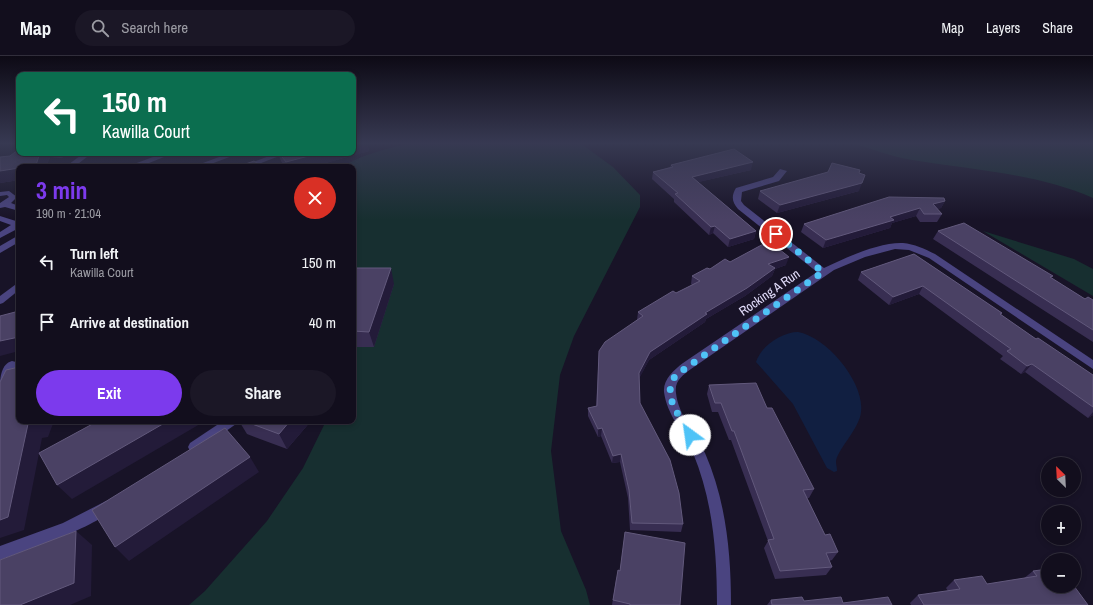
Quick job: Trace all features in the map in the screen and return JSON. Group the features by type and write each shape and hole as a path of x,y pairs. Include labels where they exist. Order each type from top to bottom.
{"street":[{"path":"783,171 776,179 739,190 736,195 736,201 741,207 823,272"},
{"path":"0,194 11,199"},
{"path":"0,218 16,224"},
{"path":"0,235 16,226"},
{"path":"0,250 16,240"},
{"name":"Rocking A Run","path":"724,605 722,550 714,498 698,452 672,404 670,386 676,375 687,366 823,272 840,264 892,247 907,247 920,250 932,256 1093,365"},
{"path":"0,301 16,288"},
{"path":"0,368 16,364"},
{"path":"0,384 16,364"},
{"path":"184,454 228,424"},
{"path":"0,553 34,542 92,516 118,498"}],"green space":[{"path":"356,169 615,169 640,195 640,207 574,336 560,375 551,451 561,531 586,590 590,605 189,605 205,591 267,521 303,468 325,424 356,424 356,339 358,327 356,321"},
{"path":"974,169 1093,169 1093,198 1049,183 1004,173"},
{"path":"983,231 1074,259 1093,269 1093,296"}],"water":[{"path":"798,332 821,343 832,352 850,375 861,400 860,418 837,457 837,471 834,472 827,468 793,404 756,362 767,345 785,334"}],"building":[{"path":"0,169 15,169 0,171"},
{"path":"667,169 726,169 692,177 756,231 730,239 715,226 711,227 675,194 678,193 653,172"},
{"path":"830,169 854,169 860,170 859,173 865,175 862,183 780,205 760,191 828,172"},
{"path":"889,197 944,198 945,201 933,204 942,214 924,214 920,208 890,217 894,220 826,240 804,224"},
{"path":"964,223 1053,276 1050,277 1085,299 1088,297 1093,300 1093,330 938,231"},
{"path":"769,241 789,257 768,264 775,268 747,288 705,313 707,314 650,352 639,373 640,403 670,460 679,493 683,524 632,523 629,490 621,454 613,456 602,428 598,429 588,408 597,406 599,351 605,342 643,316 638,312 673,291 676,293 700,281 692,276 707,268 710,269 725,259 730,262"},
{"path":"914,254 1002,313 1000,314 1036,339 1038,338 1093,375 1093,407 1032,364 1027,366 1007,351 1011,349 923,286 893,297 861,272"},
{"path":"356,268 391,268 369,332 356,331"},
{"path":"16,312 16,338 0,341 0,316"},
{"path":"16,368 16,424 28,424 8,517 0,520 0,382 6,370"},
{"path":"756,383 767,408 772,408 814,489 803,490 825,535 830,534 838,552 826,553 832,567 780,571 768,540 774,539 734,431 732,431 721,403 715,403 709,385"},
{"path":"92,424 163,424 57,485 39,453"},
{"path":"252,424 287,424 279,434"},
{"path":"225,428 250,457 115,547 92,510"},
{"path":"76,531 74,583 20,605 0,605 0,560"},
{"path":"625,532 685,543 680,605 630,605 613,600 618,570 620,571"},
{"path":"1041,570 1041,593 1079,593 1088,605 924,605 918,595 960,589 954,580 982,576 987,584 1037,576 1033,571"},
{"path":"802,597 804,601 841,597 843,603 888,597 892,605 772,605 771,600"}],"route":[{"path":"690,435 672,404 670,386 676,375 823,272 776,234"}]}
